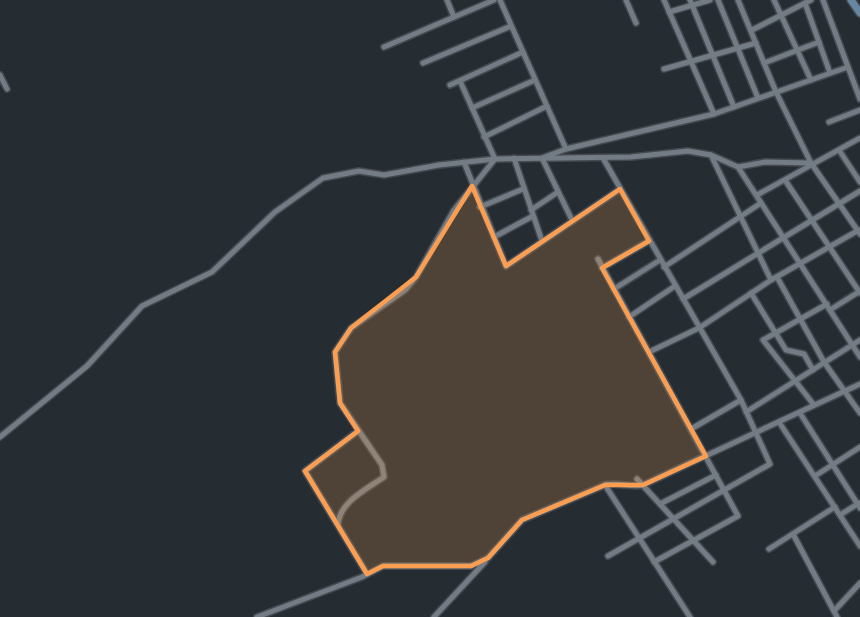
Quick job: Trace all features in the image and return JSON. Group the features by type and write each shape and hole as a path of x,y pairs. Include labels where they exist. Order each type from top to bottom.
{"street":[{"path":"447,0 454,17"},
{"path":"384,46 454,17 481,3 494,0"},
{"path":"500,0 566,149"},
{"path":"626,0 636,23"},
{"path":"664,0 714,114"},
{"path":"669,12 691,3 710,0"},
{"path":"718,0 758,98"},
{"path":"649,352 699,327 771,280 859,231 811,163 776,92 738,0"},
{"path":"774,0 811,80"},
{"path":"752,30 811,0"},
{"path":"823,0 860,99"},
{"path":"851,0 860,14"},
{"path":"691,3 734,107"},
{"path":"805,3 830,73"},
{"path":"423,63 511,26"},
{"path":"764,63 819,42"},
{"path":"664,69 756,43"},
{"path":"450,85 523,52"},
{"path":"542,158 566,149 714,114 848,67"},
{"path":"852,77 860,74"},
{"path":"0,75 7,89"},
{"path":"472,108 535,80"},
{"path":"460,81 495,159"},
{"path":"484,137 547,106"},
{"path":"829,122 860,110"},
{"path":"757,195 811,163 860,138"},
{"path":"839,150 860,182"},
{"path":"0,437 87,366 142,306 212,272 275,212 323,178 359,171 384,175 464,162 514,158 603,158 688,151 711,155 738,167 860,357"},
{"path":"711,155 771,280"},
{"path":"514,158 542,241"},
{"path":"542,158 572,220"},
{"path":"603,158 741,400 770,464 608,556"},
{"path":"338,525 338,515 344,506 384,477 382,465 340,403 335,352 351,328 405,290 416,277 434,242 472,186 495,159"},
{"path":"464,162 480,207 506,266 620,189"},
{"path":"738,167 765,162 811,163"},
{"path":"785,180 860,292 799,320 763,340 814,405"},
{"path":"480,207 523,189"},
{"path":"683,299 860,191"},
{"path":"494,237 532,213 558,192"},
{"path":"664,267 762,203"},
{"path":"602,268 649,241"},
{"path":"598,260 738,516 654,562"},
{"path":"614,289 660,260"},
{"path":"777,277 824,362 860,413"},
{"path":"629,317 675,286"},
{"path":"751,293 774,334 786,350 804,354 813,370"},
{"path":"746,412 860,340"},
{"path":"778,359 786,350"},
{"path":"434,617 522,520 605,485 616,483 632,487 643,485 860,384"},
{"path":"691,429 741,400"},
{"path":"800,412 859,505 840,515"},
{"path":"779,422 860,546"},
{"path":"358,430 305,471 368,574"},
{"path":"815,476 860,447"},
{"path":"660,504 716,475"},
{"path":"637,479 713,562"},
{"path":"605,485 690,617"},
{"path":"769,549 835,507"},
{"path":"793,534 835,614 860,583"},
{"path":"257,617 383,566 471,566 488,558"}],"highlighted area":[{"path":"472,186 506,266 620,189 649,241 602,268 706,456 643,485 605,485 522,520 488,558 471,566 383,566 367,574 305,471 358,431 340,403 335,352 351,328 416,277"}]}
